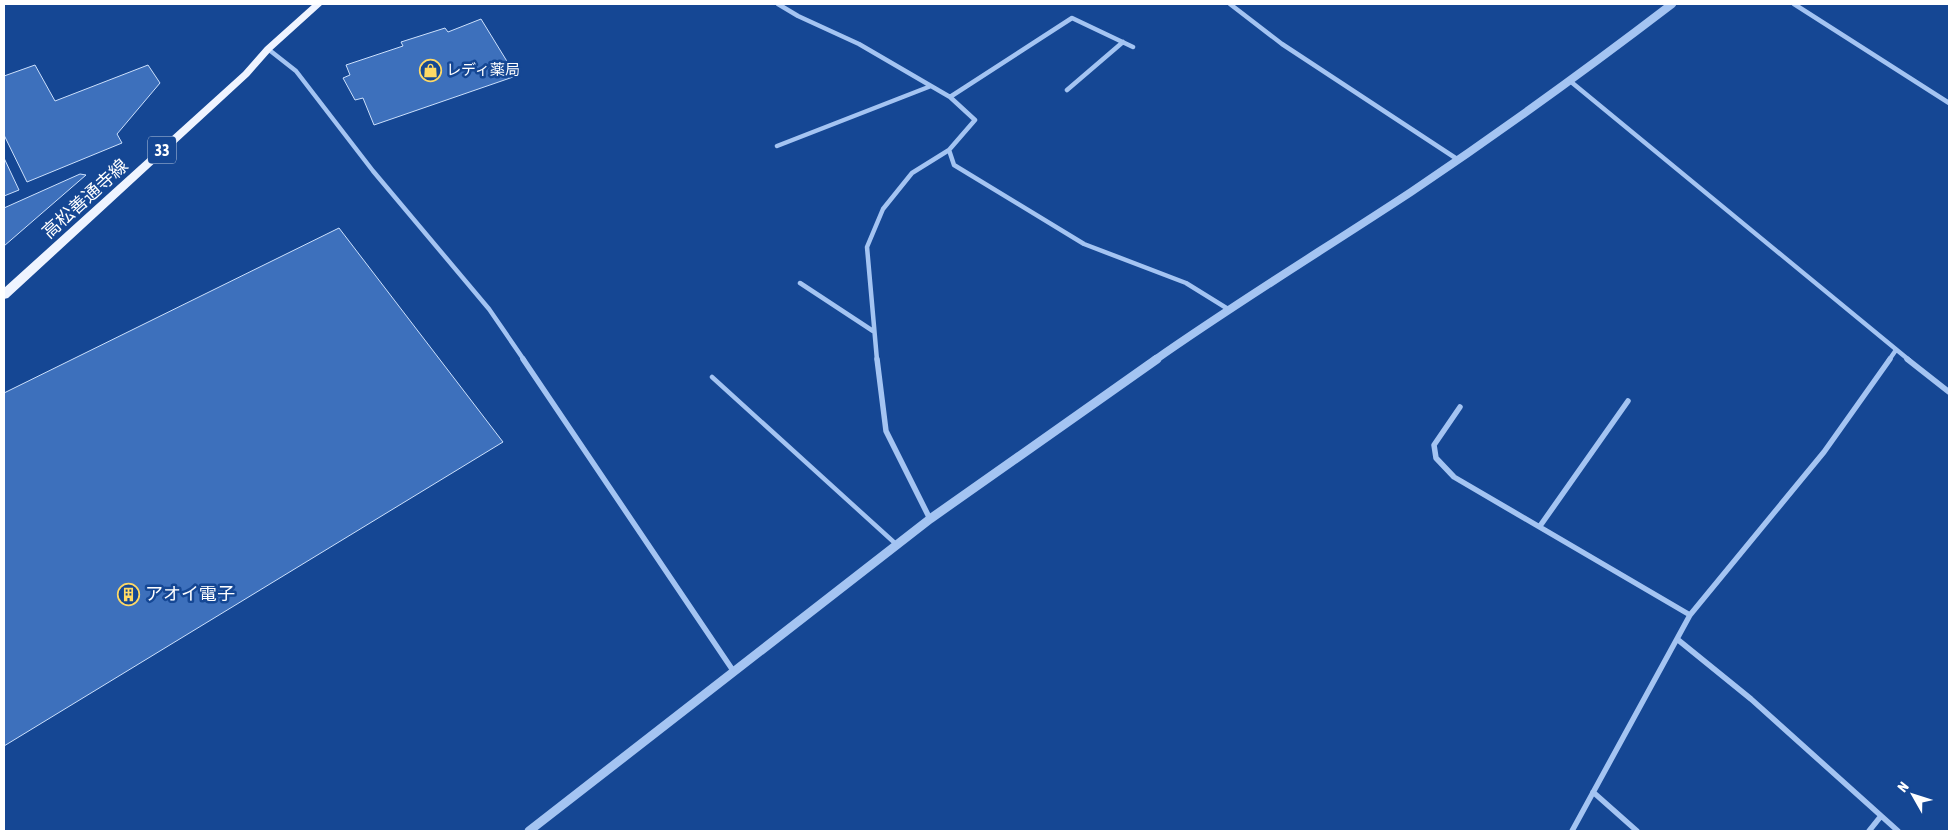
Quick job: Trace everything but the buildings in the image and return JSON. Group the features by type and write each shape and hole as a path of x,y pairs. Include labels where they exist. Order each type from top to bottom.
{"main road":[{"name":"高松善通寺線","path":"4,295 246,74 268,49 318,4"}],"street":[{"path":"778,4 798,16 859,44 950,97 975,120 949,150 912,173 883,209 867,247 873,331 886,431 930,519"},
{"path":"1230,4 1282,44 1458,159"},
{"path":"529,831 930,519 1228,309 1412,191 1570,81 1672,4"},
{"path":"1794,4 1949,103"},
{"path":"950,97 1072,18 1133,47"},
{"path":"1067,90 1123,42"},
{"path":"268,49 296,71 373,171 489,309 734,672"},
{"path":"1570,81 1949,392"},
{"path":"777,146 931,86"},
{"path":"949,150 954,165 1084,244 1186,283 1228,309"},
{"path":"800,283 873,331"},
{"path":"1572,831 1690,615 1824,452 1896,350"},
{"path":"1540,526 1628,401"},
{"path":"1460,407 1434,445 1436,458 1454,477 1690,615"},
{"path":"1677,639 1751,699 1898,831"},
{"path":"1593,792 1636,831"},
{"path":"1870,831 1881,816"}],"lane":[{"path":"712,377 897,545"}],"place":[{"name":"レディ薬局","path":"430,70"},
{"name":"アオイ電子","path":"129,594"}]}
